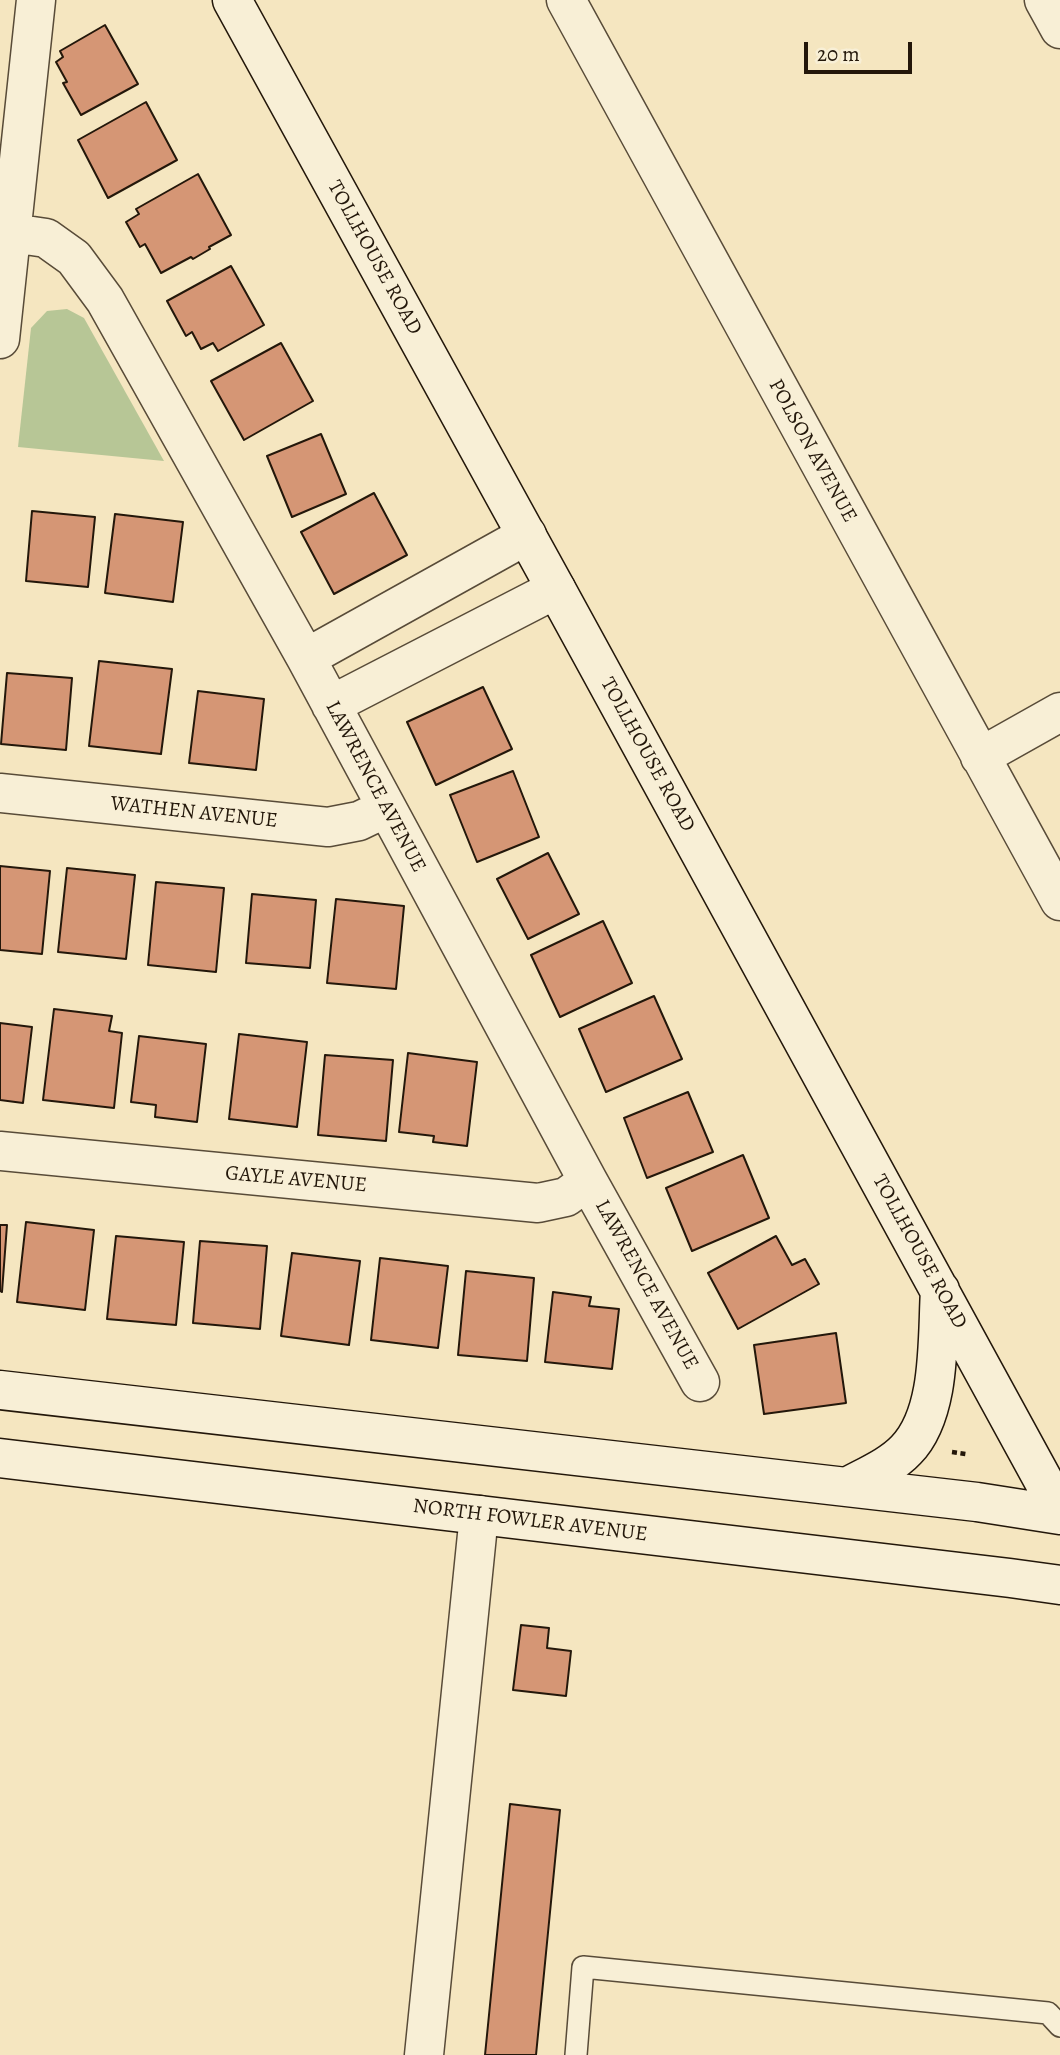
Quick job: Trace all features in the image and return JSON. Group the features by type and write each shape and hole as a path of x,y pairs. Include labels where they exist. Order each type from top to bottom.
{"street":[{"path":"0,339 36,0"},
{"name":"TOLLHOUSE ROAD","path":"232,0 1060,1513"},
{"name":"POLSON AVENUE","path":"566,0 1060,901"},
{"path":"1044,0 1060,29"},
{"name":"LAWRENCE AVENUE","path":"12,233 46,237 74,258 105,299 306,658 588,1181 700,1382"},
{"path":"306,658 527,535"},
{"path":"331,705 556,589"},
{"path":"980,757 1060,712"},
{"name":"WATHEN AVENUE","path":"0,793 328,827 359,821 386,808"},
{"name":"GAYLE AVENUE","path":"0,1151 538,1203 566,1196 588,1181"},
{"path":"847,1487 879,1470 906,1451 920,1432 930,1407 935,1376 940,1290"},
{"path":"0,1390 1060,1513"},
{"name":"NORTH FOWLER AVENUE","path":"0,1458 1060,1585"},
{"path":"424,2055 479,1515"}],"lane":[{"path":"576,2055 583,1967 1048,2013 1060,2026"}],"path":[{"path":"944,1451 966,1454"}],"green space":[{"path":"67,309 84,318 164,461 18,447 31,328 47,311"}],"building":[{"path":"105,25 138,84 81,115 63,83 67,82 56,62 63,57 60,51"},
{"path":"146,102 177,160 108,198 78,140"},
{"path":"198,174 231,235 193,259 191,257 161,273 145,244 140,247 126,222 139,214 136,209"},
{"path":"231,266 264,325 218,351 213,343 201,349 192,332 186,336 167,301"},
{"path":"281,343 313,401 244,440 211,381"},
{"path":"321,434 346,494 292,517 267,456"},
{"path":"374,493 407,555 334,594 301,532"},
{"path":"32,511 95,517 88,587 26,581"},
{"path":"115,514 183,522 173,602 105,593"},
{"path":"99,661 172,669 161,754 89,746"},
{"path":"7,673 72,678 66,750 1,744"},
{"path":"483,687 512,749 436,785 407,722"},
{"path":"198,691 264,699 256,770 189,763"},
{"path":"513,771 539,837 477,862 450,795"},
{"path":"548,853 579,914 528,939 497,879"},
{"path":"0,866 50,871 42,954 0,950"},
{"path":"67,868 135,875 126,959 58,952"},
{"path":"156,882 224,888 216,972 148,965"},
{"path":"252,894 316,900 310,968 246,963"},
{"path":"336,899 404,906 396,989 327,983"},
{"path":"603,921 632,983 560,1017 531,955"},
{"path":"654,996 682,1059 606,1092 579,1029"},
{"path":"54,1009 112,1016 109,1031 122,1033 114,1108 43,1100"},
{"path":"0,1023 32,1027 23,1103 0,1100"},
{"path":"239,1034 307,1042 297,1127 229,1119"},
{"path":"139,1036 206,1044 197,1122 155,1117 156,1105 131,1102"},
{"path":"408,1053 477,1062 467,1146 433,1142 434,1136 399,1132"},
{"path":"325,1055 393,1060 386,1141 318,1135"},
{"path":"688,1092 713,1152 647,1178 624,1118"},
{"path":"743,1155 769,1218 692,1251 666,1188"},
{"path":"26,1222 94,1230 85,1310 17,1302"},
{"path":"0,1225 7,1225 2,1292 0,1291"},
{"path":"116,1236 184,1242 176,1325 107,1319"},
{"path":"776,1236 792,1265 805,1259 819,1284 738,1329 708,1273"},
{"path":"200,1241 267,1246 260,1329 193,1323"},
{"path":"292,1253 360,1261 349,1345 281,1336"},
{"path":"380,1258 448,1266 438,1348 371,1340"},
{"path":"466,1271 534,1278 527,1361 458,1355"},
{"path":"553,1292 591,1297 589,1306 619,1309 612,1369 545,1362"},
{"path":"836,1333 846,1403 764,1414 754,1345"},
{"path":"521,1625 549,1628 547,1648 571,1651 566,1696 513,1690"},
{"path":"510,1804 560,1810 536,2055 485,2055"}]}
